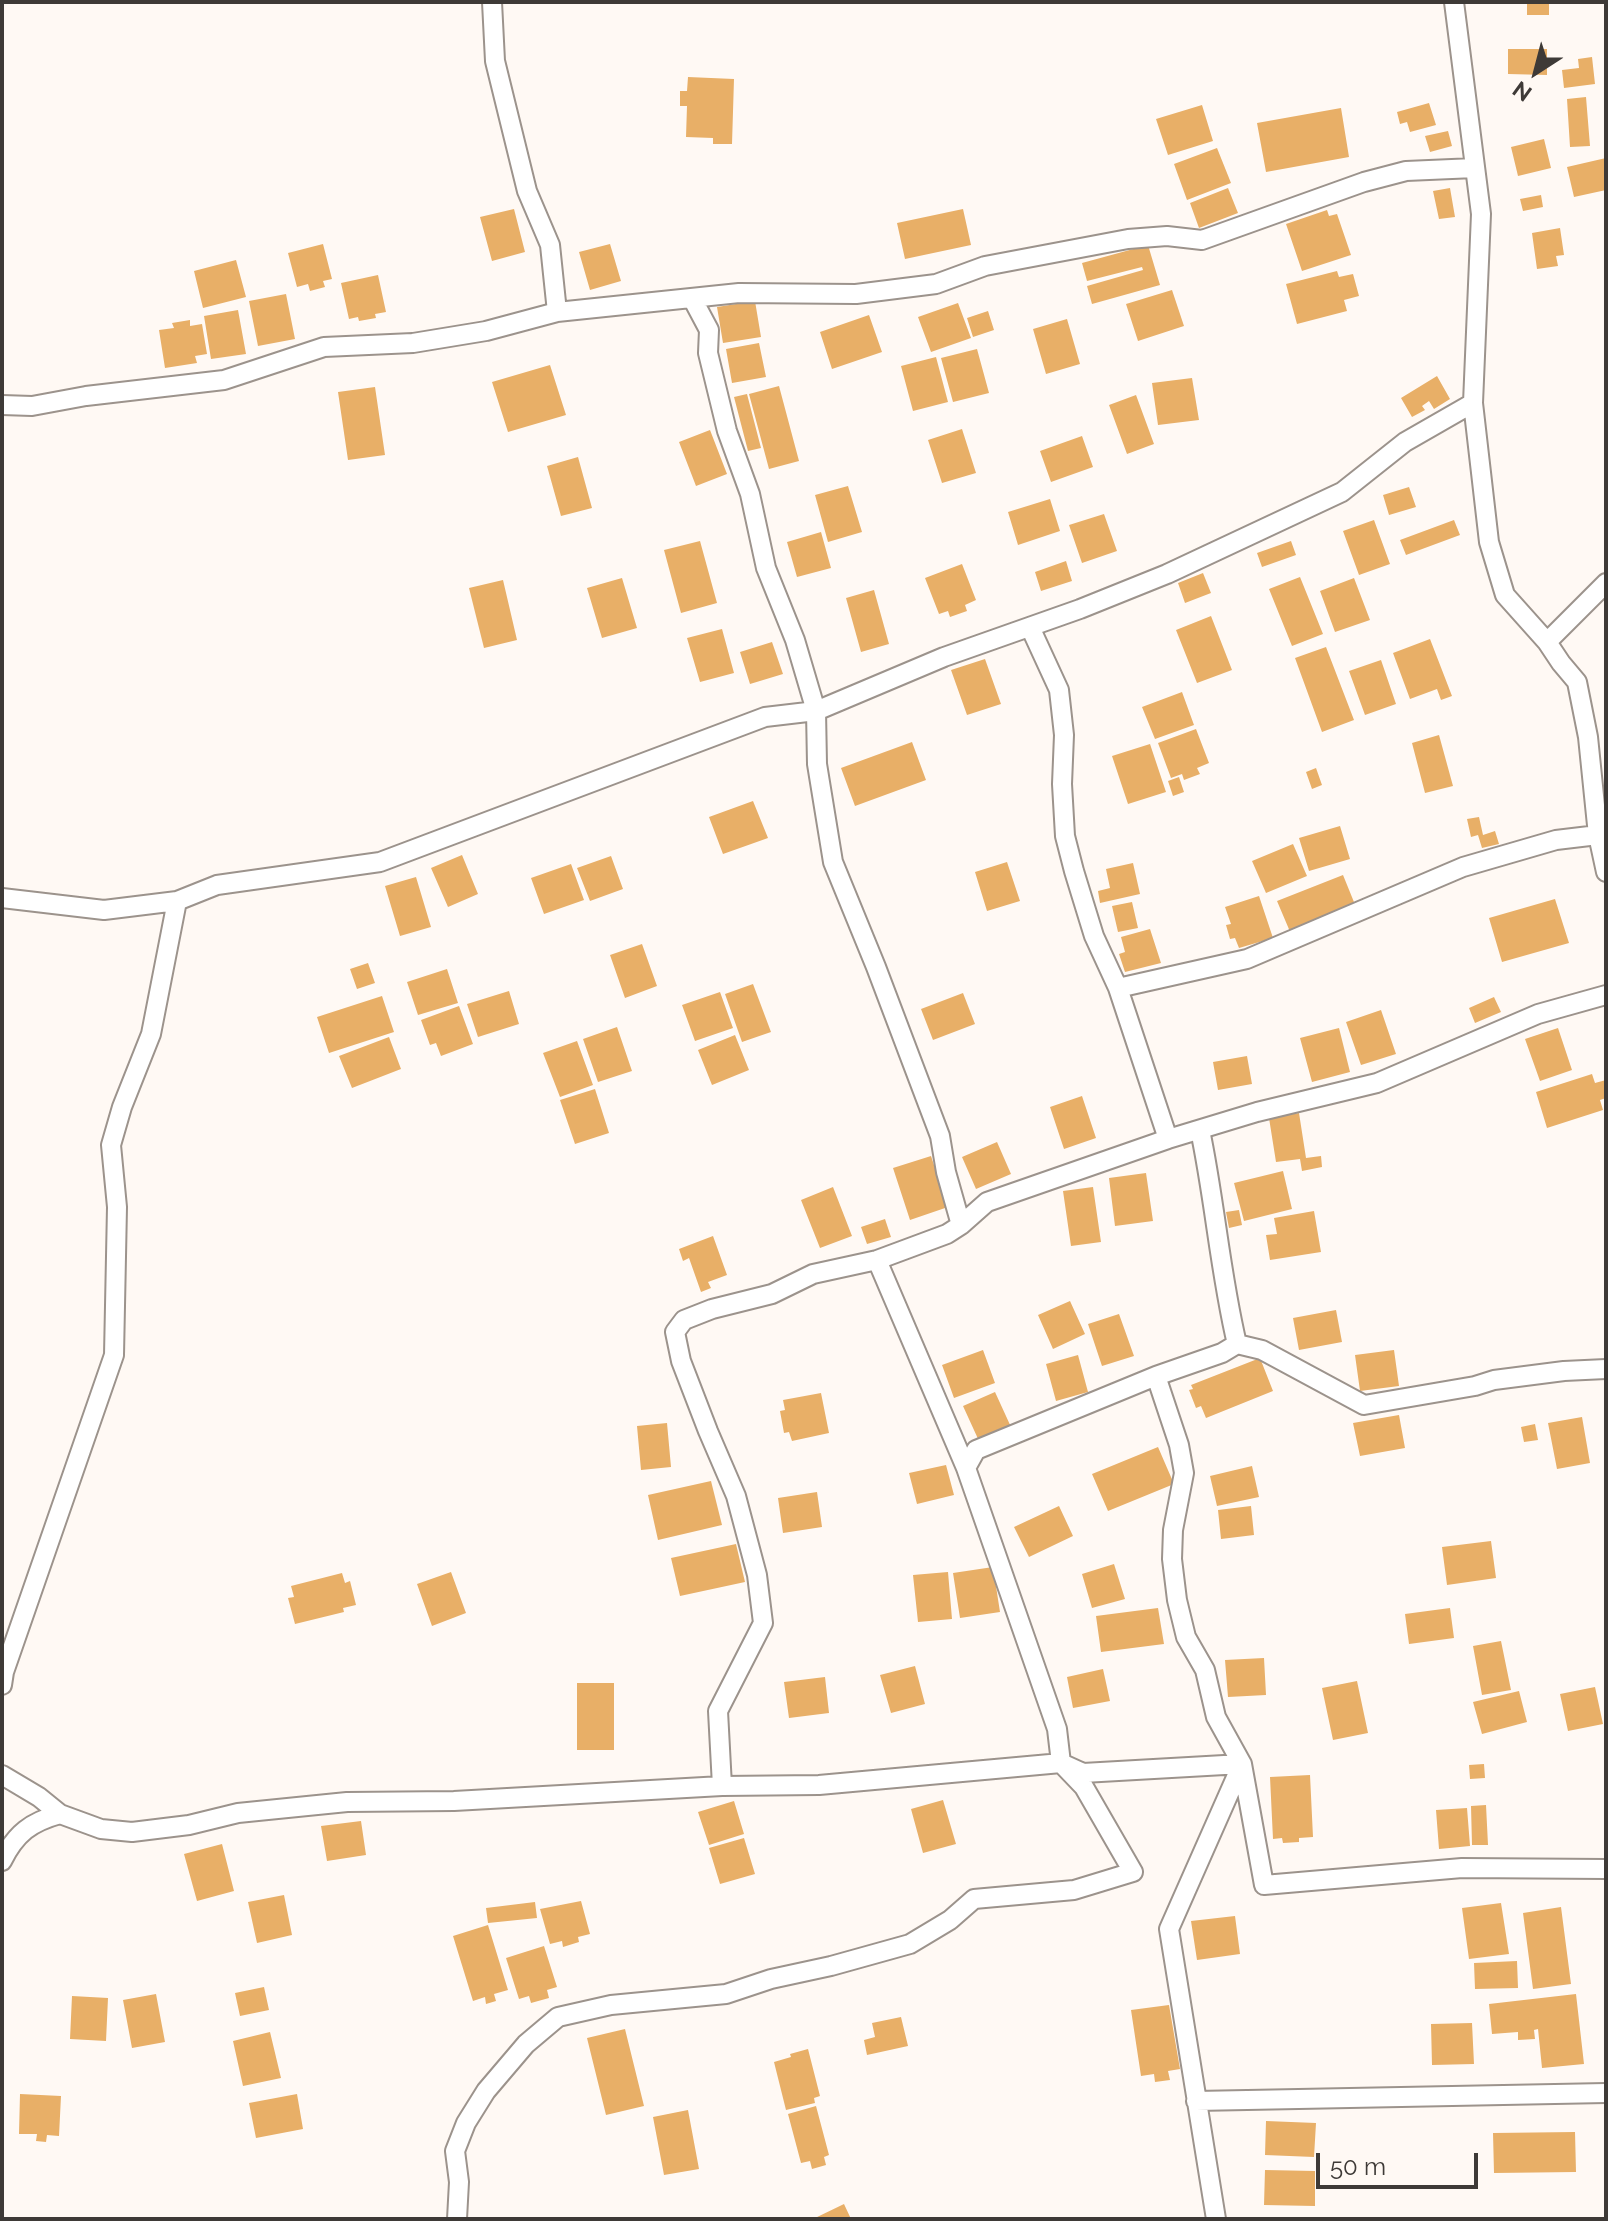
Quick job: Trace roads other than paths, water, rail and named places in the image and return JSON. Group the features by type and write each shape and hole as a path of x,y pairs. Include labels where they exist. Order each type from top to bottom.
{"street":[{"path":"492,2 495,61 527,191 550,245 557,312"},
{"path":"1454,2 1481,214 1473,403 1489,542 1505,595 1577,682 1588,737 1598,835 1606,872"},
{"path":"2,405 32,406 86,396 224,380 324,347 413,343 486,331 557,312 739,293 856,294 936,284 985,266 1128,239 1167,236 1202,240 1364,182 1406,171 1475,168"},
{"path":"692,298 709,330 708,353 727,431 750,494 766,568 795,640 816,711 817,764 833,862 940,1136 946,1172 961,1225"},
{"path":"2,898 104,910 177,901 217,885 380,862 765,717 816,711 944,657 1167,574 1342,492 1405,442 1473,403"},
{"path":"1547,642 1606,583"},
{"path":"1030,627 1059,690 1064,735 1062,784 1065,836 1094,936 1118,988 1168,1139"},
{"path":"1118,988 1247,959 1463,867 1556,840 1598,835"},
{"path":"2,1685 114,1355 117,1207 111,1145 122,1107 151,1034 177,901"},
{"path":"722,1786 718,1711 763,1623 757,1575 736,1496 681,1361 675,1332 684,1320 712,1309 772,1294 813,1274 877,1260 947,1234 987,1202 1168,1139 1257,1112 1377,1083 1538,1014 1606,995"},
{"path":"1200,1130 1214,1197 1224,1290 1237,1344"},
{"path":"457,2219 459,2182 455,2151 466,2123 486,2091 526,2044 558,2017 611,2005 726,1994 771,1979 910,1944 950,1920 974,1899 1074,1890 1133,1872 1084,1787 1061,1763 1057,1729 966,1468 877,1260"},
{"path":"966,1468 976,1450 1156,1376 1222,1353 1237,1344 1262,1350 1364,1405 1494,1380 1606,1369"},
{"path":"1156,1376 1179,1445 1184,1473 1173,1530 1172,1559 1177,1600 1186,1637 1205,1670 1216,1717 1242,1764 1264,1885 1462,1868 1606,1869"},
{"path":"2,1775 60,1814 101,1829 132,1832 189,1825 238,1813 347,1802 454,1801 722,1786 819,1785 1061,1763 1083,1773 1242,1764"},
{"path":"1216,2219 1169,1929 1242,1764"},
{"path":"2,1861 11,1842 37,1820 60,1814"},
{"path":"1196,2101 1606,2093"}]}
